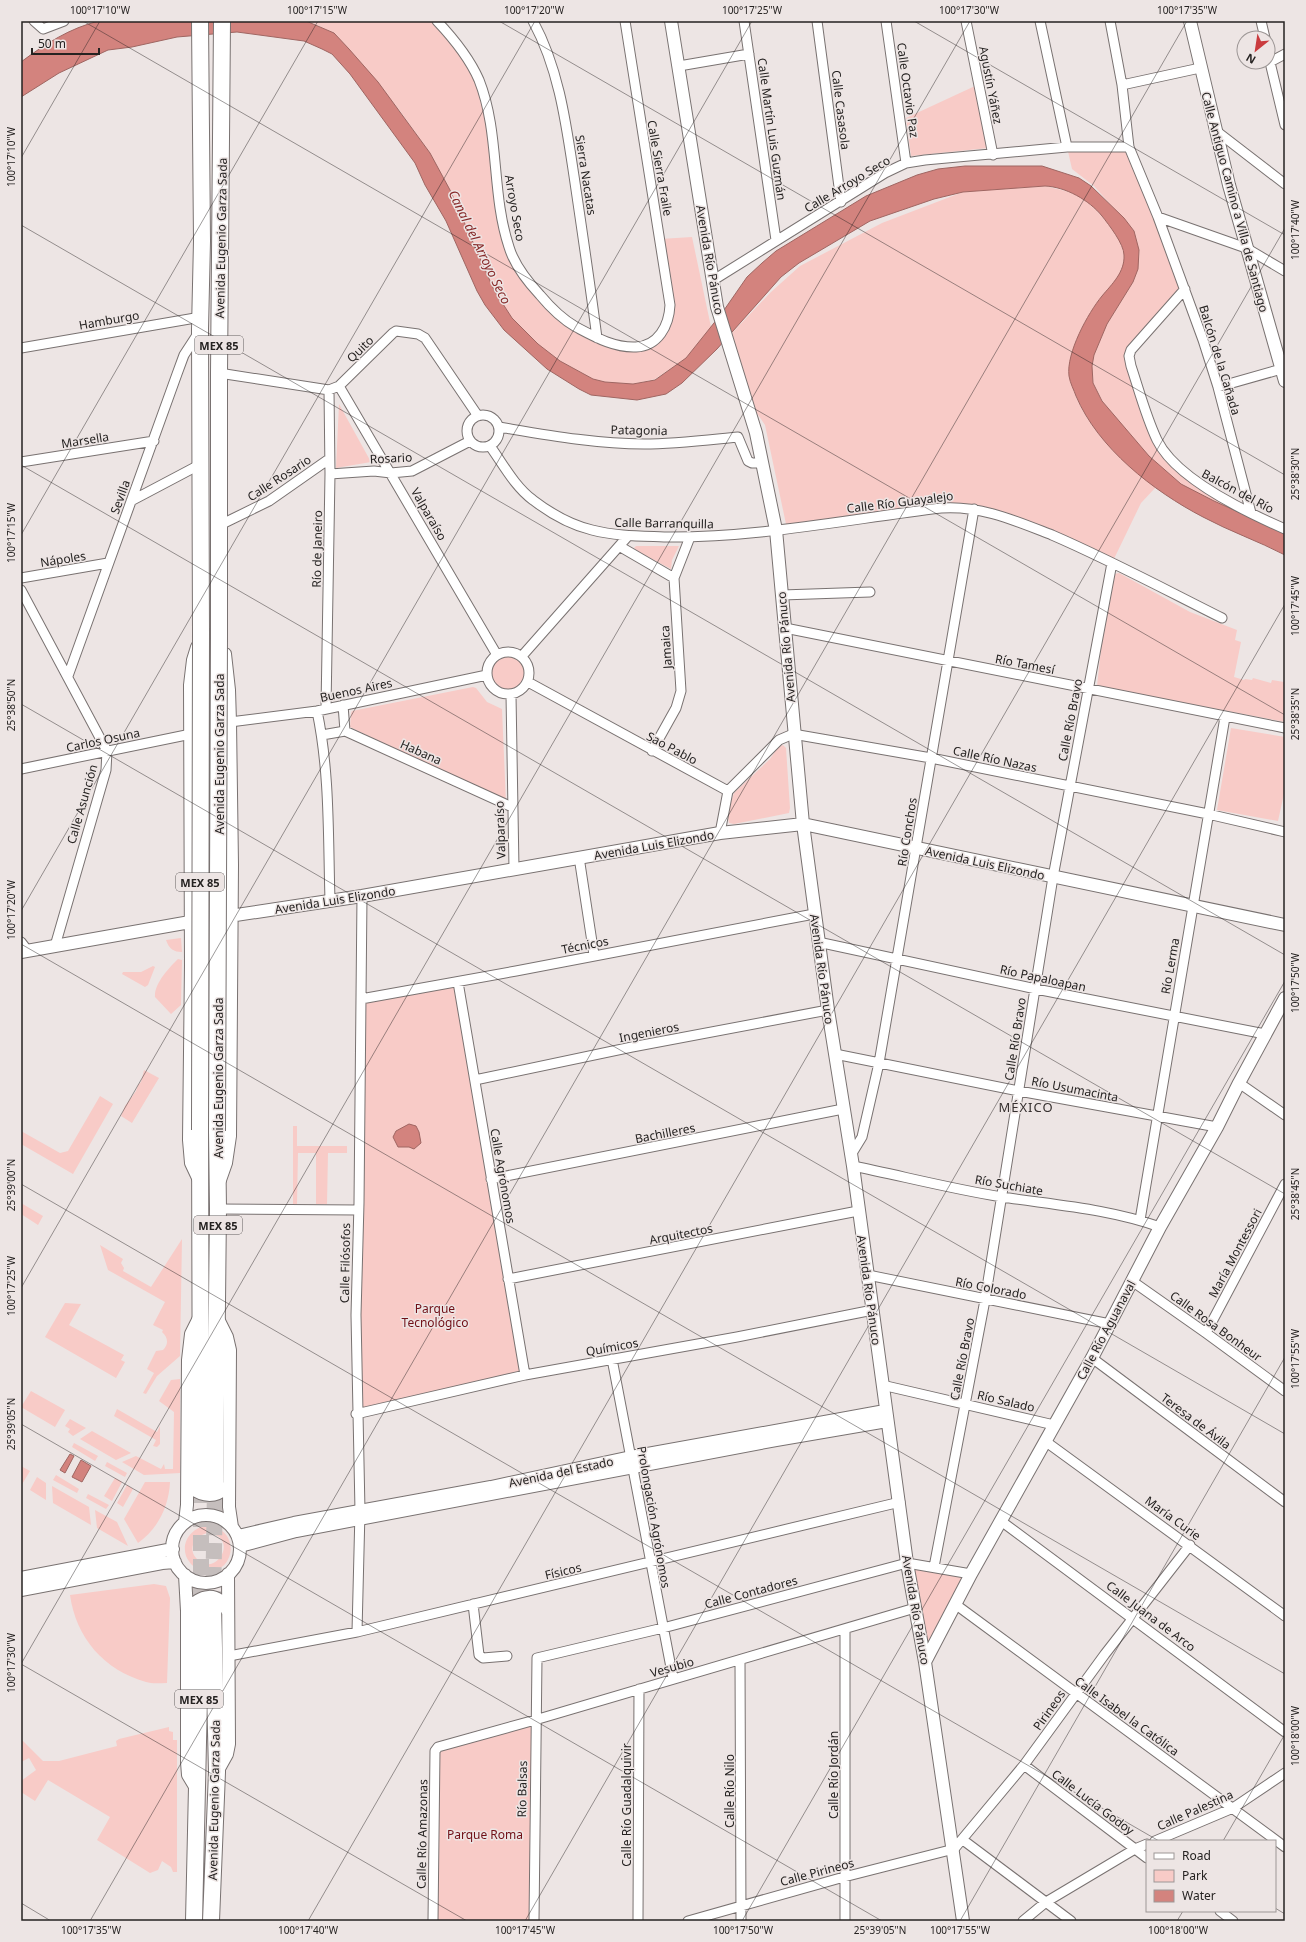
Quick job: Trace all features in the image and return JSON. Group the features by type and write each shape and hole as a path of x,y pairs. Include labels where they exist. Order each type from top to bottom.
{"highway":[{"name":"Avenida Eugenio Garza Sada","path":"200,21 202,241 200,323 200,1316 208,1486"},
{"name":"Avenida Eugenio Garza Sada","path":"208,1486 217,1318 220,525 219,373 222,21"},
{"name":"Avenida Eugenio Garza Sada","path":"207,1609 217,1772 211,1921"},
{"name":"Avenida Eugenio Garza Sada","path":"194,1921 197,1790 207,1609"}],"street":[{"path":"34,21 43,30 64,21"},
{"name":"Arroyo Seco","path":"437,21 467,55 479,81 490,124 502,220 509,248 533,288 568,322 597,338 619,346 646,346 659,337 668,320"},
{"name":"Sierra Nacatas","path":"533,21 552,62 566,120 597,338"},
{"name":"Avenida Río Pánuco","path":"671,21 717,307 756,434 776,530 793,734 802,824 814,914 834,1054 852,1160 886,1416 900,1502 907,1563 925,1662 954,1849 963,1921"},
{"name":"Calle Martín Luis Guzmán","path":"744,21 776,240"},
{"name":"Calle Casasola","path":"817,21 841,202"},
{"name":"Calle Octavio Paz","path":"886,21 906,163"},
{"name":"Agustín Yáñez","path":"966,21 993,155"},
{"path":"1040,21 1067,147"},
{"name":"Balcón de la Cañada","path":"1110,21 1122,85 1129,147 1158,216 1185,289 1218,387 1252,513"},
{"name":"Calle Antiguo Camino a Villa de Santiago","path":"1190,21 1215,130 1246,248 1283,368 1285,381"},
{"name":"Calle Sierra Fraile","path":"624,24 662,250 670,305 668,320"},
{"path":"679,66 749,54"},
{"path":"1122,85 1200,68"},
{"path":"1273,70 1282,97 1285,125"},
{"path":"1215,130 1285,184"},
{"name":"Calle Arroyo Seco","path":"712,281 776,240 841,202 885,173 906,163 1067,147 1129,147"},
{"path":"1158,216 1246,248 1285,271"},
{"name":"Balcón del Río","path":"1185,289 1131,350 1131,366 1153,431 1163,450 1182,471 1199,485 1285,529"},
{"name":"Hamburgo","path":"21,348 200,323"},
{"name":"Sevilla","path":"68,676 108,563 154,441 182,359 200,323"},
{"name":"Quito","path":"329,390 339,386 396,331 418,334 425,338 478,416"},
{"path":"1218,387 1283,368"},
{"path":"219,373 329,390"},
{"name":"Valparaíso","path":"339,386 497,655"},
{"name":"Río de Janeiro","path":"329,390 330,474 322,735 326,765 330,900"},
{"path":"487,415 495,420 499,427 500,435 496,442 490,446 482,447 475,445 470,440 468,429 473,419 478,416 487,415"},
{"name":"Patagonia","path":"499,427 594,441 643,444 687,442 738,437 742,450 748,461 752,463 762,463"},
{"name":"Rosario","path":"330,474 374,471 391,473 417,470 470,440"},
{"name":"Marsella","path":"21,462 154,441"},
{"name":"Calle Barranquilla","path":"490,446 520,489 533,500 560,517 584,528 628,536 690,537 722,536 776,530"},
{"name":"Calle Rosario","path":"220,525 270,501 329,459"},
{"path":"131,501 201,464"},
{"name":"Calle Río Guayalejo","path":"776,530 941,508 974,509 1032,527 1112,563 1222,618"},
{"name":"Río Conchos","path":"852,1160 862,1137 879,1063 974,509"},
{"path":"522,656 628,536"},
{"name":"Jamaica","path":"652,751 676,708 681,691 674,578 690,537"},
{"path":"619,546 674,578"},
{"name":"Nápoles","path":"21,578 108,563"},
{"name":"Calle Río Bravo","path":"934,1567 986,1300 1001,1197 1054,877 1112,563"},
{"name":"Calle Asunción","path":"21,590 107,751 106,770 54,946"},
{"path":"782,595 870,592"},
{"name":"Río Tamesí","path":"784,628 1285,728"},
{"path":"200,1182 191,1163 189,1140 191,965 191,672 201,632"},
{"path":"218,1184 226,1163 229,1142 232,964 230,722 228,678 224,652 219,636"},
{"path":"505,652 514,652 522,656 529,668 530,673 528,682 518,693 511,695 495,690 489,683 487,676 487,668 491,660 497,655 505,652"},
{"name":"Buenos Aires","path":"230,722 322,709 487,676"},
{"name":"Sao Pablo","path":"528,682 652,751 728,791"},
{"name":"Valparaíso","path":"511,695 514,869"},
{"path":"322,735 345,731 343,705"},
{"name":"Río Lerma","path":"1140,1220 1159,1117 1174,1016 1225,717"},
{"name":"Habana","path":"345,731 512,807"},
{"name":"Carlos Osuna","path":"21,769 191,734"},
{"path":"720,833 728,791 778,740 793,734"},
{"name":"Calle Río Nazas","path":"793,734 931,758 1208,814 1285,832"},
{"name":"Avenida Luis Elizondo","path":"23,949 54,946 190,922 362,896 720,833 802,824 1285,925"},
{"path":"579,857 594,955"},
{"path":"190,868 194,877 198,881 208,885 218,883 223,880 232,865"},
{"name":"Calle Filósofos","path":"357,1632 359,1515 356,1414 356,1315 362,896"},
{"name":"Técnicos","path":"361,999 814,914"},
{"name":"Río Papaloapan","path":"818,942 1036,989 1264,1034"},
{"path":"191,965 198,953 211,949 225,954 232,964"},
{"name":"Calle Agrónomos","path":"458,982 525,1375"},
{"name":"Calle Río Aguanaval","path":"925,1662 971,1574 1092,1358 1160,1227 1217,1127 1264,1034 1284,1002"},
{"name":"Ingenieros","path":"475,1080 632,1047 828,1010"},
{"name":"Río Usumacinta","path":"834,1054 1019,1091 1217,1127"},
{"path":"1239,1083 1285,1115"},
{"name":"Bachilleres","path":"491,1179 843,1109"},
{"name":"Río Suchiate","path":"852,1160 1001,1197 1064,1206 1140,1220 1160,1227"},
{"name":"María Montessori","path":"1206,1332 1285,1184"},
{"path":"218,1209 358,1210"},
{"name":"Arquitectos","path":"508,1280 858,1211"},
{"name":"Río Colorado","path":"868,1275 1110,1324"},
{"name":"Calle Rosa Bonheur","path":"1132,1281 1284,1388"},
{"name":"Químicos","path":"356,1414 525,1375 873,1310"},
{"name":"Teresa de Ávila","path":"1092,1358 1285,1502"},
{"name":"Prolongación Agrónomos","path":"612,1359 673,1678"},
{"name":"Río Salado","path":"882,1385 1054,1425"},
{"name":"Avenida del Estado","path":"237,1536 296,1531 359,1515 490,1487 886,1416"},
{"name":"María Curie","path":"1045,1441 1190,1545 1285,1616"},
{"path":"207,1609 238,1560 237,1536 229,1507 208,1486 185,1522 177,1531 172,1549 175,1562 186,1575 207,1609 229,1656 229,1744 227,1754 217,1772"},
{"name":"Físicos","path":"229,1656 357,1632 900,1502"},
{"path":"185,1522 197,1516 210,1515 222,1519 237,1536"},
{"name":"Calle Juana de Arco","path":"1001,1521 1134,1618 1285,1732"},
{"name":"Pirineos","path":"954,1849 1024,1765 1076,1693 1190,1545"},
{"path":"21,1578 172,1549"},
{"path":"21,1590 162,1563 175,1562"},
{"name":"Calle Contadores","path":"537,1658 663,1628 907,1563 971,1574"},
{"path":"186,1575 194,1580 204,1582 215,1581 228,1574"},
{"path":"473,1604 479,1655 483,1658 507,1656"},
{"name":"Calle Isabel la Católica","path":"955,1604 1276,1840"},
{"name":"Vesubio","path":"436,1748 915,1608"},
{"name":"Calle Río Jordán","path":"845,1629 845,1921"},
{"name":"Río Balsas","path":"534,1921 535,1720 537,1658"},
{"name":"Calle Río Nilo","path":"740,1660 741,1921"},
{"name":"Calle Río Guadalquivir","path":"638,1921 639,1689"},
{"name":"Calle Río Amazonas","path":"433,1921 436,1748"},
{"name":"Calle Lucía Godoy","path":"1024,1765 1146,1857"},
{"name":"Calle Palestina","path":"1157,1840 1233,1808 1285,1773"},
{"path":"963,1840 1070,1921"},
{"name":"Calle Isabel la Católica","path":"1276,1840 1285,1847"},
{"name":"Calle Palestina","path":"1023,1921 1046,1902 1135,1849 1146,1844"},
{"name":"Calle Pirineos","path":"688,1921 844,1877 954,1849"},
{"path":"1221,1912 1233,1921"}],"green space":[{"path":"308,21 437,21 479,81 509,248 551,307 608,343 646,346 668,320 660,239 692,237 711,327 686,358 655,379 633,384 605,382 593,379 560,361 538,344 512,318 494,290 450,190 430,153 400,111 334,33"},
{"path":"975,86 988,148 911,156 906,118"},
{"path":"1067,147 1129,147 1185,289 1129,356 1163,450 1246,514 1214,501 1181,484 1149,456 1114,417 1103,402 1093,383 1093,353 1107,324 1133,282 1134,231 1094,186 1072,169"},
{"path":"1045,186 1076,195 1087,202 1112,228 1123,249 1125,259 1120,275 1089,315 1075,344 1069,367 1070,380 1079,404 1096,431 1118,456 1156,487 1141,503 1112,563 974,509 786,524 765,425 752,406 732,333 771,292 800,266 882,223 963,192"},
{"path":"339,404 371,462 336,468"},
{"path":"636,546 679,546 672,560 671,569 637,551 634,548"},
{"path":"1119,573 1190,612 1237,630 1235,640 1241,642 1234,677 1244,680 1252,680 1253,678 1271,683 1272,680 1284,682 1285,722 1097,686 1103,630 1114,574"},
{"path":"504,652 512,652 520,655 526,661 529,673 526,685 520,691 512,694 504,694 496,691 490,685 487,677 487,669 490,661 496,655"},
{"path":"473,687 476,688 487,702 502,709 506,803 350,727 352,711"},
{"path":"1231,728 1285,737 1285,789 1278,821 1217,810"},
{"path":"783,745 786,748 790,808 789,813 734,824 729,823 727,813 734,793 770,759 778,747"},
{"path":"181,938 182,952 172,949 166,940"},
{"path":"178,959 182,960 181,1005 171,1014 155,997 155,992 163,976"},
{"path":"153,966 155,967 148,985 145,987 122,974 123,972 141,972"},
{"name":"Parque Tecnológico","path":"457,982 525,1375 356,1414 363,999"},
{"path":"144,1070 159,1078 132,1123 121,1116 125,1106 141,1082"},
{"path":"100,1096 113,1104 73,1174 21,1144 21,1131 60,1153 68,1151"},
{"path":"293,1126 297,1126 297,1146 347,1146 347,1153 328,1153 327,1204 316,1204 316,1153 298,1153 297,1204 293,1204"},
{"path":"21,1203 43,1216 38,1225 21,1214"},
{"path":"182,1239 180,1356 157,1376 146,1394 143,1393 154,1373 147,1369 156,1351 163,1350 167,1343 167,1338 162,1332 163,1330 153,1325 165,1302 108,1270 100,1245 123,1259 121,1263 124,1268 123,1271 151,1287"},
{"path":"65,1303 81,1304 69,1325 124,1355 121,1360 125,1362 116,1378 45,1337"},
{"path":"180,1379 180,1473 144,1475 122,1462 136,1456 161,1469 164,1464 165,1469 173,1469 174,1412 159,1401 171,1380"},
{"path":"31,1391 65,1410 55,1427 21,1407"},
{"path":"117,1409 157,1432 160,1426 160,1444 157,1447 153,1446 156,1440 114,1416"},
{"path":"70,1419 86,1428 73,1436 68,1432 70,1429 65,1426"},
{"path":"92,1431 131,1453 116,1460 80,1439"},
{"path":"74,1443 98,1456 95,1461 72,1447"},
{"path":"107,1462 127,1473 125,1477 105,1466"},
{"path":"21,1466 30,1471 21,1486"},
{"path":"56,1475 79,1489 77,1493 53,1480"},
{"path":"37,1477 46,1483 46,1500 30,1490"},
{"path":"115,1478 122,1482 112,1501 104,1496"},
{"path":"145,1482 170,1482 165,1508 157,1524 138,1543 124,1519"},
{"path":"127,1485 133,1489 123,1507 117,1503"},
{"path":"52,1486 89,1507 91,1525 53,1503"},
{"path":"88,1494 109,1505 106,1509 86,1498"},
{"path":"95,1510 117,1522 128,1546 97,1528"},
{"path":"207,1525 219,1529 227,1536 230,1544 230,1553 227,1561 221,1568 212,1571 201,1570 194,1567 186,1556 185,1545 189,1536 197,1529","holes":["208,1533 218,1536 223,1542 224,1548 222,1555 217,1561 211,1564 203,1563 196,1558 192,1550 194,1542 204,1534"]},
{"path":"907,1563 971,1574 925,1662"},
{"path":"154,1584 166,1586 170,1598 167,1683 148,1683 131,1677 105,1661 94,1650 78,1625 73,1611 70,1595"},
{"name":"Parque Roma","path":"535,1720 534,1921 433,1921 436,1748"},
{"path":"169,1727 169,1731 173,1732 173,1740 177,1740 177,1872 173,1872 171,1867 162,1861 158,1870 150,1873 97,1840 110,1817 48,1780 35,1801 21,1792 21,1781 36,1770 29,1758 21,1762 21,1739 43,1761 59,1761 117,1746 116,1741 119,1739"}],"water":[{"path":"99,21 306,21 334,33 378,82 430,153 450,190 494,290 512,318 538,344 560,361 593,379 605,382 633,384 655,380 686,358 722,313 747,277 762,263 776,251 866,196 917,175 938,169 965,166 1042,166 1079,178 1091,186 1124,218 1134,231 1139,250 1138,269 1133,282 1107,324 1094,355 1092,366 1093,383 1102,401 1149,456 1181,484 1214,501 1285,533 1285,555 1213,522 1165,494 1129,466 1113,450 1098,433 1086,415 1071,384 1069,367 1071,356 1079,334 1096,303 1114,282 1120,272 1124,261 1124,255 1119,240 1102,216 1091,205 1076,195 1061,189 1045,186 963,192 934,199 870,221 799,263 781,277 717,349 682,383 666,394 637,400 591,395 547,369 504,330 485,305 477,291 446,221 425,185 415,163 350,74 332,54 304,41 237,32 177,37 132,47 108,50 59,73 21,97 21,62 58,37 88,24"},
{"path":"409,1124 416,1126 421,1143 414,1149 409,1147 398,1147 393,1137 396,1131"},
{"path":"70,1454 74,1456 65,1473 60,1470"},
{"path":"81,1460 91,1466 82,1482 72,1477"}],"tunnel":[{"path":"201,1487 201,1608"},
{"path":"213,1607 215,1488"}],"district":[{"name":"MÉXICO","path":"1026,1107"}],"water label":[{"name":"Canal del Arroyo Seco","path":"480,247"}]}
